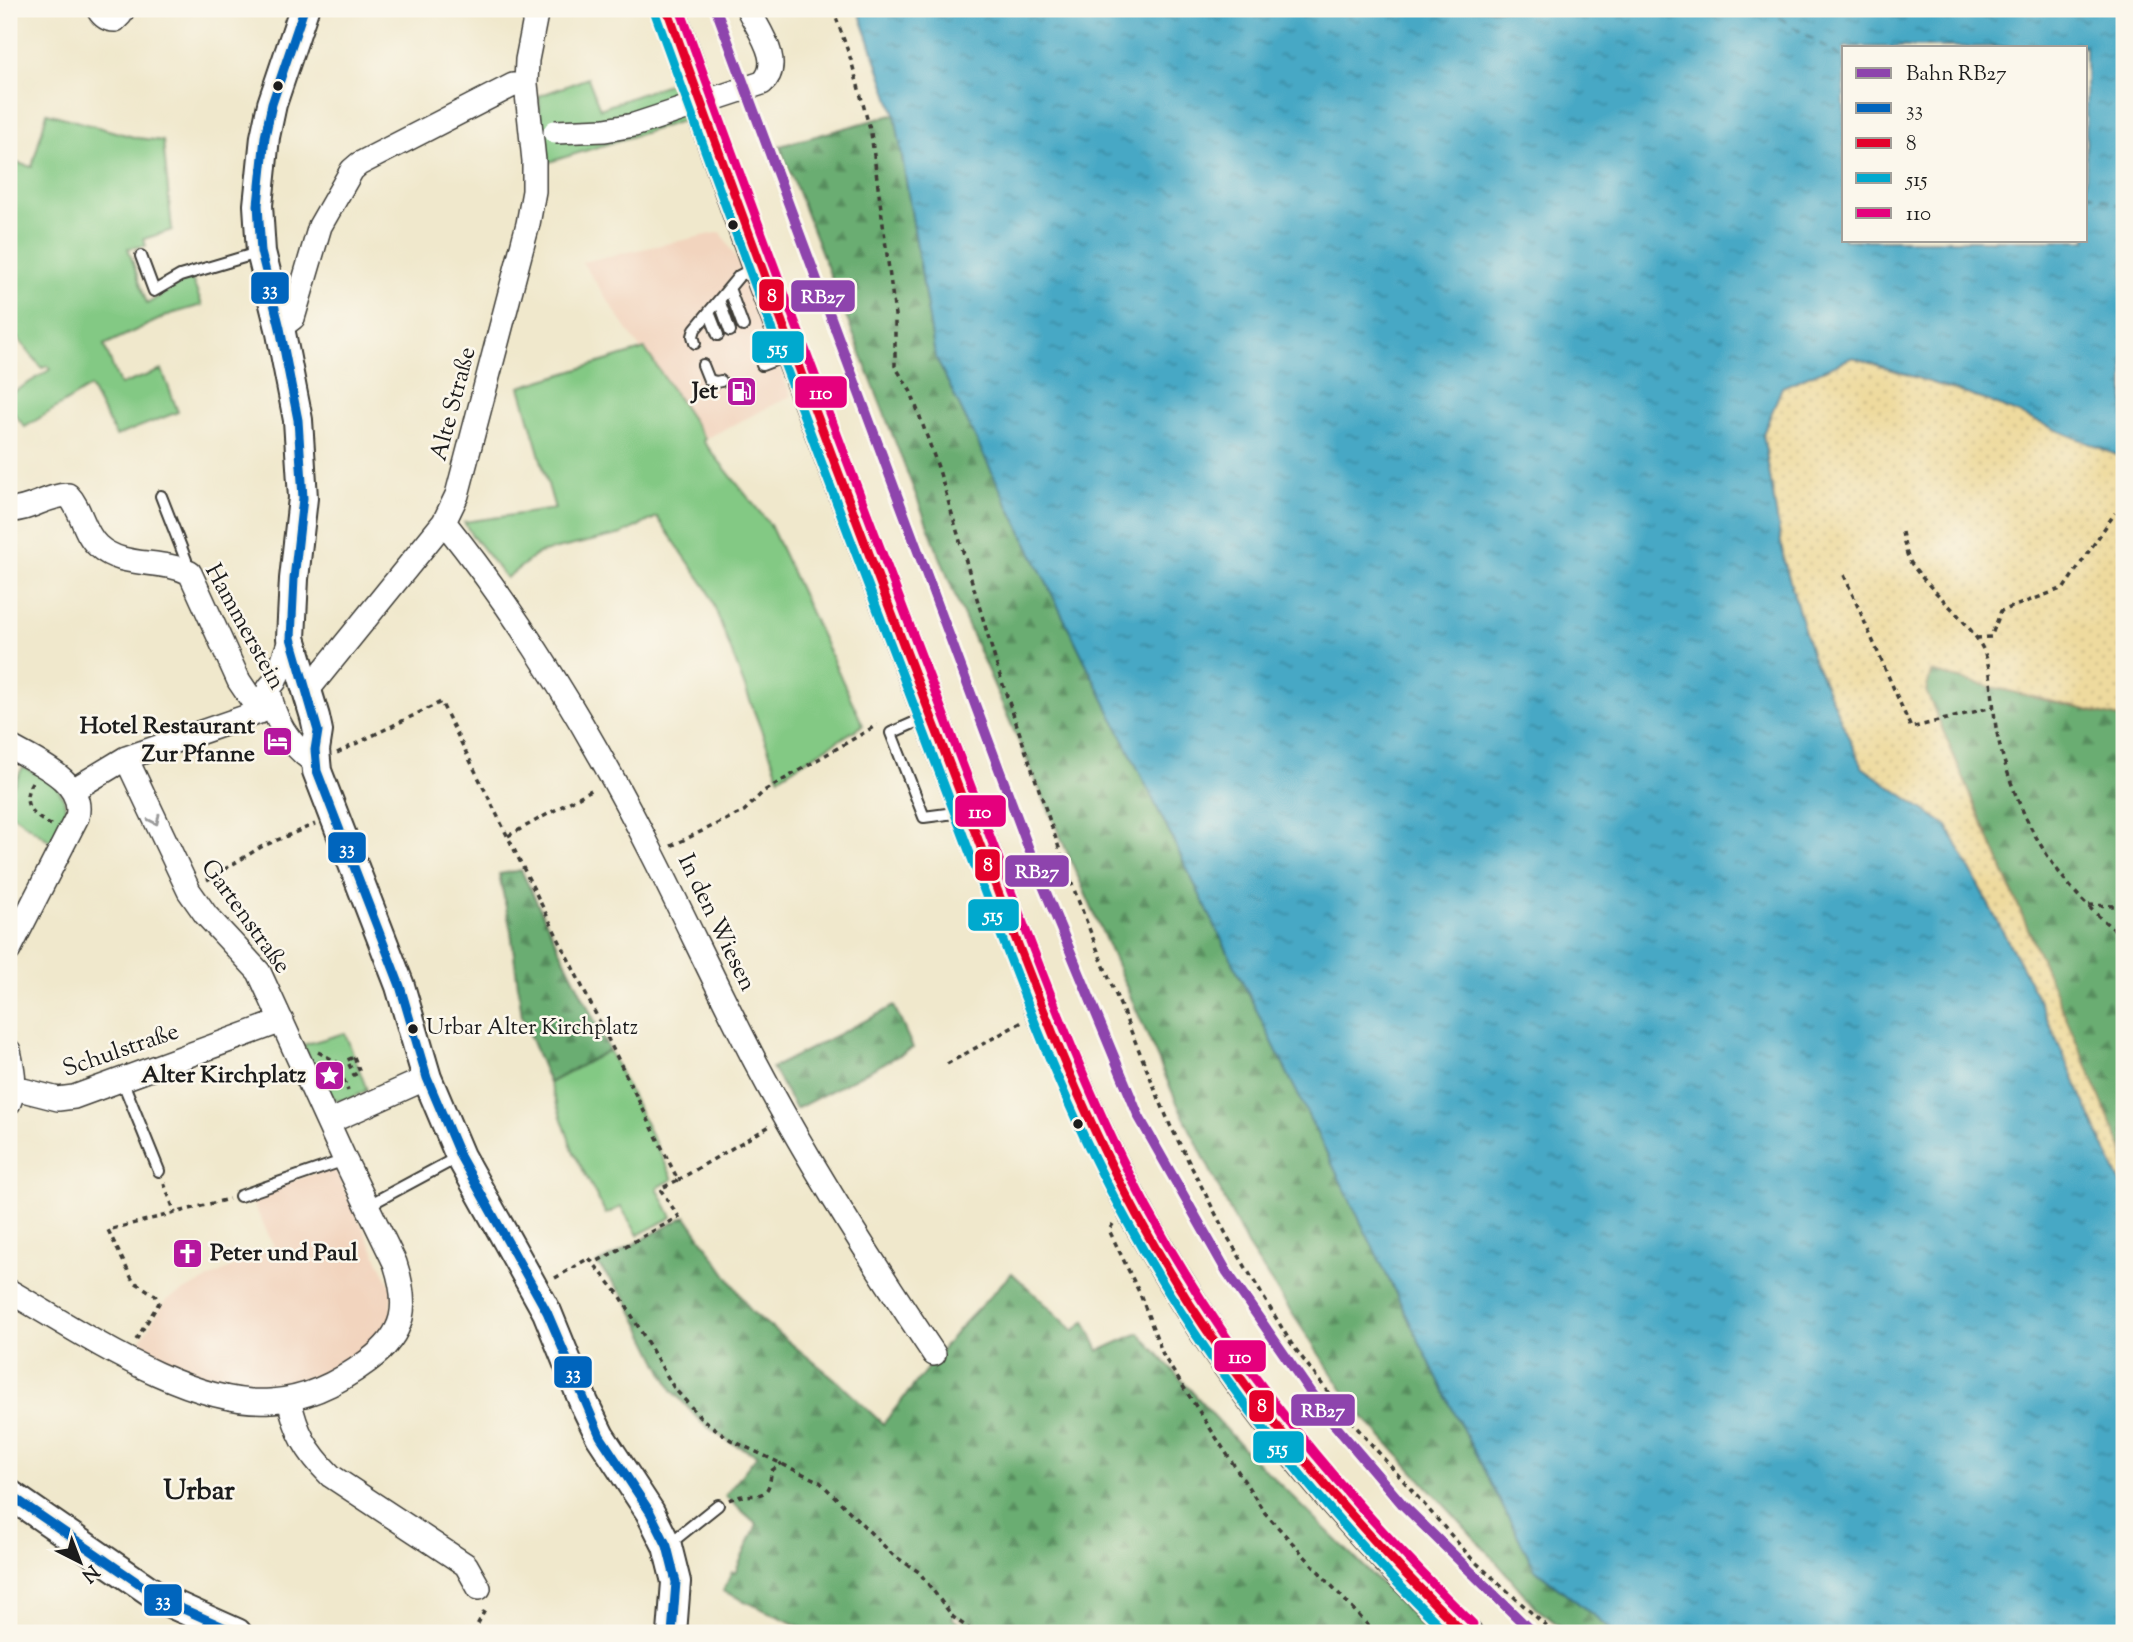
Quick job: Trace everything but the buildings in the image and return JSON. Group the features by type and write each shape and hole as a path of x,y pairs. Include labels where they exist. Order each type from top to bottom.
{"main road":[{"path":"667,9 759,265 777,359 930,716 1089,1122 1155,1246 1206,1326 1288,1440 1363,1531 1464,1633"}],"street":[{"path":"98,9 101,15 109,20 115,20 121,15 122,9"},
{"path":"73,790 126,758 266,710 269,688 275,681 291,638 303,473 298,420 280,328 261,253 257,205 265,137 276,86 304,9"},
{"name":"Alte Straße","path":"307,691 444,522 457,495 528,224 534,191 534,161 526,84 527,60 537,9"},
{"path":"529,131 606,130 634,125 762,83 771,73 772,60 748,9"},
{"path":"280,328 293,318 320,226 352,170 513,85 526,84"},
{"name":"Hammerstein","path":"9,510 21,509 59,495 68,495 74,501 94,543 108,554 122,560 178,567 190,573 239,681 296,749 315,763"},
{"name":"In den Wiesen","path":"444,522 483,570 535,650 612,779 653,855 755,1061 878,1271 934,1354"},
{"path":"291,638 318,731 315,763 333,817 400,986 427,1078 460,1156 555,1327 591,1418 650,1513 667,1546 676,1582 672,1633"},
{"path":"9,746 61,778 73,790 79,808 9,950"},
{"name":"Gartenstraße","path":"126,758 189,891 206,915 259,972 395,1263 400,1280 403,1300 399,1328 379,1353 332,1385 289,1399"},
{"name":"Schulstraße","path":"12,1096 66,1099 282,1021"},
{"path":"9,1051 14,1074 12,1096"},
{"path":"329,1122 427,1078"},
{"path":"9,1291 126,1357 203,1391 268,1401 289,1399 294,1425 303,1442 315,1460 331,1476 466,1565 480,1588"},
{"path":"9,1494 163,1600 237,1633"}],"lane":[{"path":"141,256 154,291 180,276 261,253"},
{"path":"695,343 693,332 709,312 744,272 759,265"},
{"path":"729,288 743,326"},
{"path":"719,300 730,331"},
{"path":"709,312 718,335"},
{"path":"703,365 709,380 721,381"},
{"path":"161,496 186,560 184,569"},
{"path":"122,1080 159,1171"},
{"path":"367,1206 460,1156"},
{"path":"240,1196 345,1160"},
{"path":"667,1546 718,1506"}],"path":[{"path":"833,9 851,60 871,133 895,315 895,366 911,392 939,470 999,673 1068,874 1170,1125 1227,1236 1292,1343 1328,1392 1472,1559 1554,1633"},
{"path":"1976,638 1991,637 2001,611 2064,589 2115,513"},
{"path":"1902,532 1910,561 1959,615 1976,638 1988,663 1993,707 2007,769 2042,850 2087,905 2124,937"},
{"path":"1844,575 1911,727 1993,707"},
{"path":"315,763 440,702 678,1180"},
{"path":"653,855 744,811 764,792 878,725"},
{"path":"41,765 26,793 27,803 40,819 68,833"},
{"path":"508,836 612,779"},
{"path":"189,891 261,847 333,817"},
{"path":"2087,905 2115,906 2124,912"},
{"path":"947,1064 1043,1010"},
{"path":"300,1057 317,1052 337,1062 356,1110"},
{"path":"354,1057 360,1072 354,1075 350,1067 347,1060 354,1057"},
{"path":"340,1071 350,1067"},
{"path":"594,1263 678,1217 660,1189 786,1116"},
{"path":"159,1171 175,1213"},
{"path":"126,1357 159,1303 155,1295 133,1281 108,1230 240,1196"},
{"path":"1127,1197 1109,1230 1140,1294 1164,1357 1265,1513 1375,1633"},
{"path":"536,1290 589,1258 621,1297 674,1388 702,1419 731,1440 820,1482 892,1555 919,1573 953,1617 975,1633"},
{"path":"718,1506 740,1495 761,1495 771,1485 771,1471 782,1463"},
{"path":"472,1633 488,1605 480,1588"}],"shaded area":[{"path":"721,232 738,262 791,396 705,439 582,262"},
{"path":"334,1167 392,1289 391,1317 382,1332 363,1350 322,1376 304,1383 277,1387 224,1382 185,1372 136,1347 166,1300 274,1246 249,1195"}],"green space":[{"path":"588,78 600,109 673,82 685,120 543,164 539,96"},
{"path":"47,113 137,138 163,141 172,230 144,239 146,246 128,248 147,304 182,282 192,279 202,305 171,314 104,345 120,385 162,370 178,412 116,436 90,387 25,427 9,407 9,395 51,369 47,366 42,368 9,328 9,161 32,167"},
{"path":"895,114 935,356 1456,1416 1535,1569 1616,1633 1569,1633 1536,1608 1354,1407 1247,1245 1178,1105 958,603 780,146"},
{"path":"645,349 705,439 703,441 770,525 863,725 779,777 708,590 657,517 622,534 539,553 506,578 464,522 555,509 520,387"},
{"path":"1930,672 2124,719 2124,1153 1926,691"},
{"path":"23,767 54,782 64,799 67,818 54,844 9,812 9,794"},
{"path":"521,870 609,1050 549,1083 522,1017 511,931 499,874"},
{"path":"894,1006 913,1048 796,1109 772,1068"},
{"path":"345,1033 367,1090 339,1100 326,1089 323,1090 303,1045"},
{"path":"609,1050 673,1179 657,1188 672,1217 638,1235 621,1207 606,1214 574,1153 549,1083"},
{"path":"686,1216 752,1312 835,1379 883,1424 957,1331 1012,1273 1074,1331 1085,1321 1099,1351 1139,1333 1243,1448 1431,1633 980,1633 955,1615 952,1618 972,1633 814,1633 723,1591 732,1572 735,1573 757,1524 725,1496 757,1455 729,1442 701,1422 672,1390 626,1298 597,1264"}],"sand":[{"path":"1853,357 1988,401 2124,458 2124,719 1931,672 1926,691 2124,1153 2124,1191 2039,1000 1947,826 1862,767 1812,656 1784,561 1763,434 1782,387"}],"water":[{"path":"858,9 2124,9 2124,458 1988,401 1853,357 1782,387 1763,434 1784,561 1812,656 1862,767 1947,826 2039,1000 2124,1191 2124,1633 1616,1633 1535,1569 1456,1416 935,356 895,114"}],"ferry route":[{"path":"1766,9 1842,58"},
{"path":"2088,193 2124,207"}],"rail line":[{"name":"RB27","path":"716,9 1037,871 1139,1117 1227,1272 1327,1416 1403,1505 1533,1633"}],"transit line":[{"name":"33","path":"304,9 272,104 265,137 258,205 261,252 280,328 298,420 303,498 291,638 318,731 315,750 317,771 400,986 427,1078 460,1156 547,1312 600,1436 650,1512 667,1546 676,1582 672,1633"},
{"name":"8","path":"667,9 822,429 1023,958 1068,1070 1118,1179 1170,1273 1244,1383 1327,1487 1371,1537 1464,1633"},
{"name":"110","path":"680,9 803,343 1034,952 1111,1137 1180,1266 1254,1376 1294,1428 1380,1529 1473,1624"},
{"name":"515","path":"655,13 778,348 1013,967 1091,1152 1161,1280 1233,1388 1313,1490 1356,1539 1447,1633"},
{"name":"33","path":"9,1494 163,1600 237,1633"}],"place":[{"name":"Jet","path":"741,392"},
{"name":"Hotel Restaurant Zur Pfanne","path":"278,741"},
{"name":"Urbar Alter Kirchplatz","path":"413,1029"},
{"name":"Alter Kirchplatz","path":"329,1076"},
{"name":"Peter und Paul","path":"187,1254"}],"district":[{"name":"Urbar","path":"199,1492"}]}
